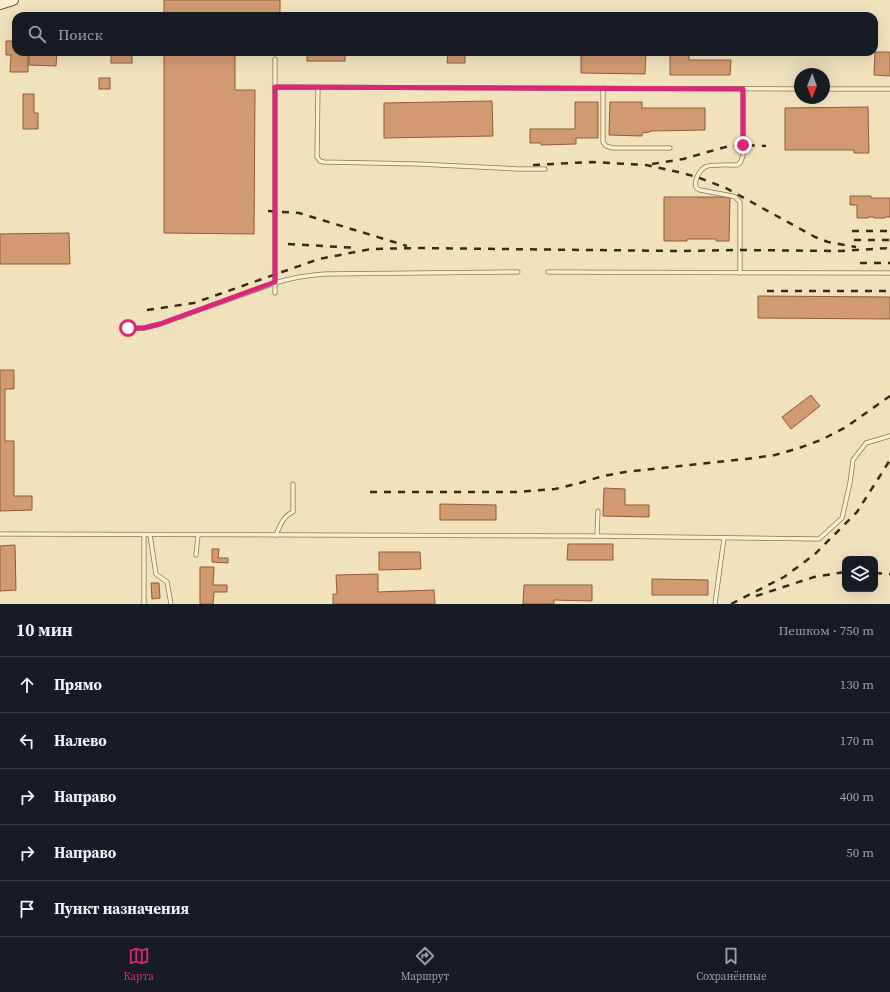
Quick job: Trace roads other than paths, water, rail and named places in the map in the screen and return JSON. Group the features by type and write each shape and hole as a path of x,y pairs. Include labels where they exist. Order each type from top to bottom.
{"main road":[{"path":"0,4 13,0"}],"lane":[{"path":"275,59 275,292"},
{"path":"275,87 794,89"},
{"path":"318,87 317,157 320,161 545,169"},
{"path":"603,88 603,142 606,146 613,148 670,148"},
{"path":"740,273 740,202 732,196 697,189 696,181 703,167 709,165 736,165 740,163 743,156 743,89"},
{"path":"830,89 890,89"},
{"path":"128,328 144,328 160,324 275,282 307,275 518,272"},
{"path":"548,272 890,273"},
{"path":"0,534 597,536 819,539 842,518 850,483 853,460 866,443 890,436"},
{"path":"276,535 288,514 293,512 293,484"},
{"path":"597,536 598,511"},
{"path":"144,535 144,604"},
{"path":"150,535 156,574 167,582 171,604"},
{"path":"196,555 198,535"},
{"path":"715,604 724,538"}],"railway":[{"path":"652,164 683,159 729,146 766,146"},
{"path":"533,165 592,162 646,165 678,172 697,177 726,188 815,237 828,242 856,247"},
{"path":"268,211 299,213 407,246"},
{"path":"852,231 890,231"},
{"path":"854,240 890,240"},
{"path":"288,244 358,248"},
{"path":"147,310 194,303 319,259 371,249 840,251 890,248"},
{"path":"860,263 890,263"},
{"path":"767,291 890,291"},
{"path":"370,492 516,492 555,489 603,476 625,472 775,455 821,440 846,427 890,396"},
{"path":"731,604 784,577 814,555 857,512 890,460"},
{"path":"756,596 814,577 842,572"},
{"path":"878,573 890,574"}]}
